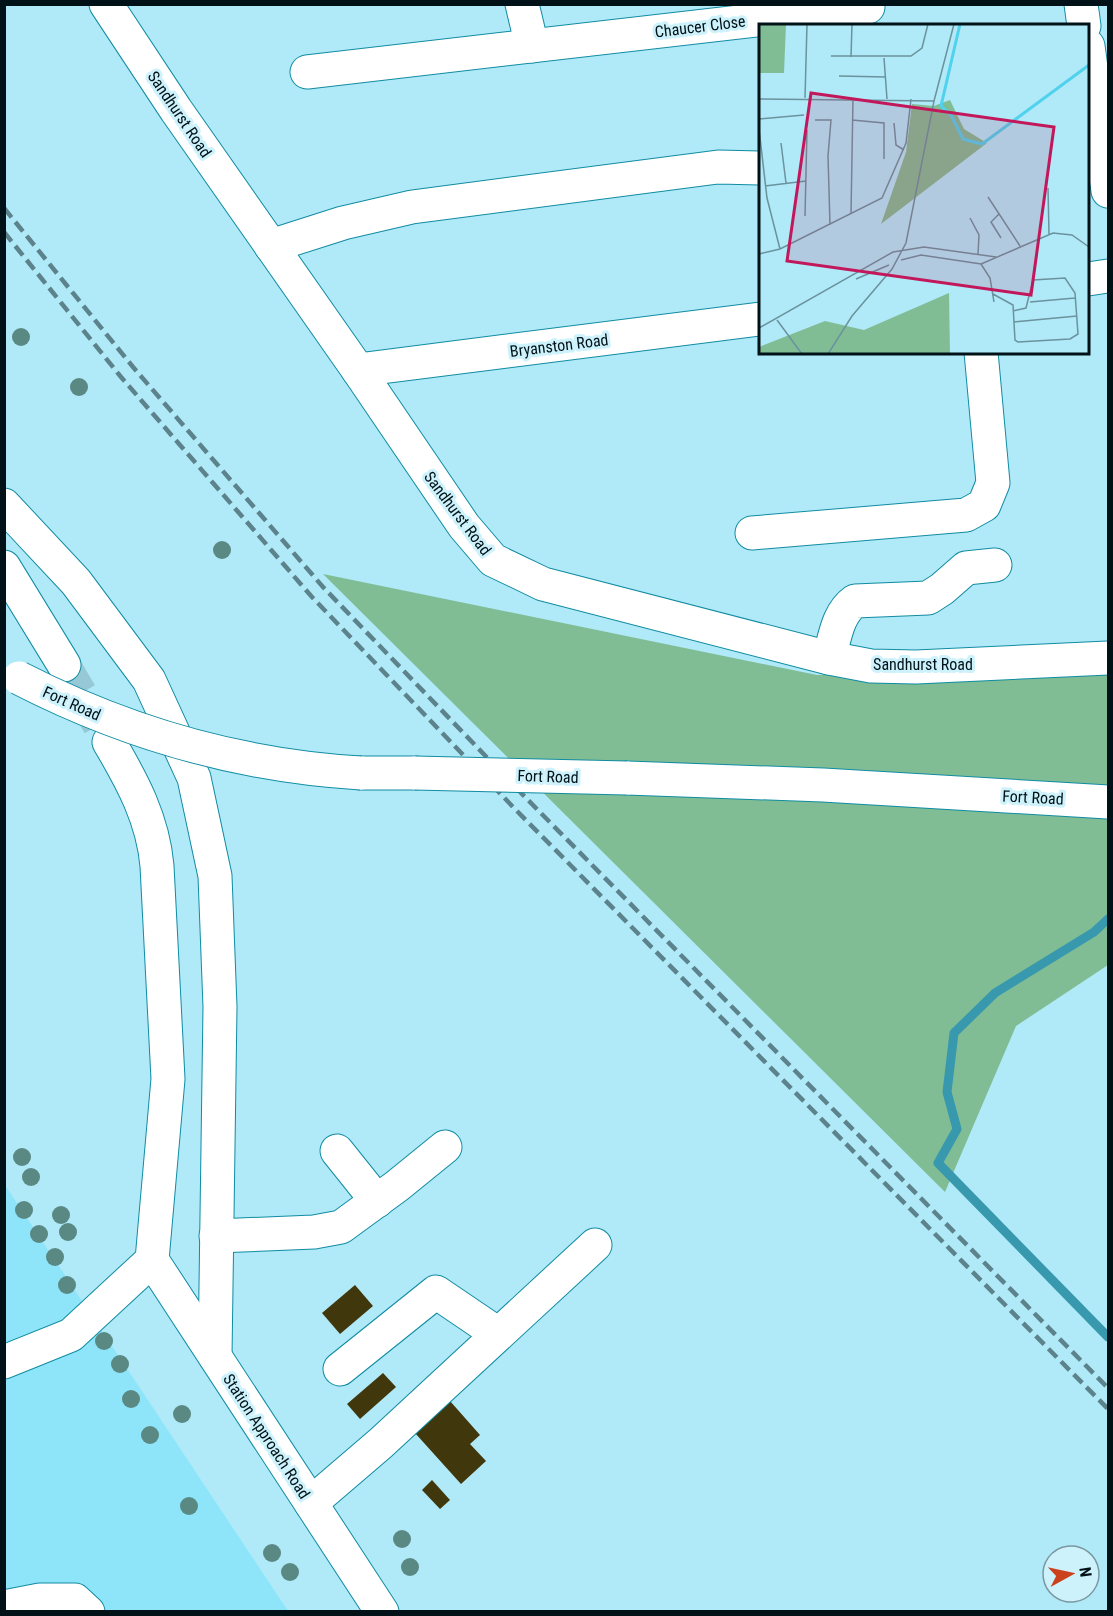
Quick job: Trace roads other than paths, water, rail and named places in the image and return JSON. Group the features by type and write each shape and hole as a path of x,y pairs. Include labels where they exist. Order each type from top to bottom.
{"street":[{"name":"Sandhurst Road","path":"106,4 176,111 358,370 464,526 493,560 543,584 830,658 871,666 916,667 1108,658"},
{"path":"522,4 532,46"},
{"path":"1081,4 1084,24"},
{"name":"Chaucer Close","path":"307,72 868,7"},
{"path":"1089,53 1108,191"},
{"path":"271,246 343,223 412,207 718,167 759,168"},
{"path":"1089,279 1108,276"},
{"name":"Bryanston Road","path":"358,370 759,319"},
{"path":"752,533 966,515 984,505 993,483 981,354"},
{"path":"4,505 76,582 149,680 194,778 215,876 220,1007 214,1356"},
{"path":"830,658 845,608 855,601 928,598 966,568 995,565"},
{"path":"4,567 64,665"},
{"name":"Fort Road","path":"12,674 96,714 196,747 266,763 309,769 361,773 627,778 823,785 1108,802"},
{"path":"4,1362 71,1335 152,1260 168,1079 158,873 153,837 145,809 129,775 109,742"},
{"path":"216,1236 332,1230 354,1219 446,1147"},
{"path":"337,1151 377,1201"},
{"path":"311,1503 381,1443 595,1245"},
{"name":"Station Approach Road","path":"152,1260 382,1611"},
{"path":"340,1369 436,1292 498,1334"},
{"path":"4,1607 40,1600 75,1600 88,1611"}],"waterway":[{"path":"1108,919 1094,932 995,993 954,1033 947,1092 957,1129 938,1163 1108,1337"}],"tunnel":[{"path":"64,665 99,725"}],"railway":[{"path":"4,208 133,367 323,587 525,797 1108,1388"},
{"path":"4,232 121,377 312,597 514,808 1108,1409"}]}
